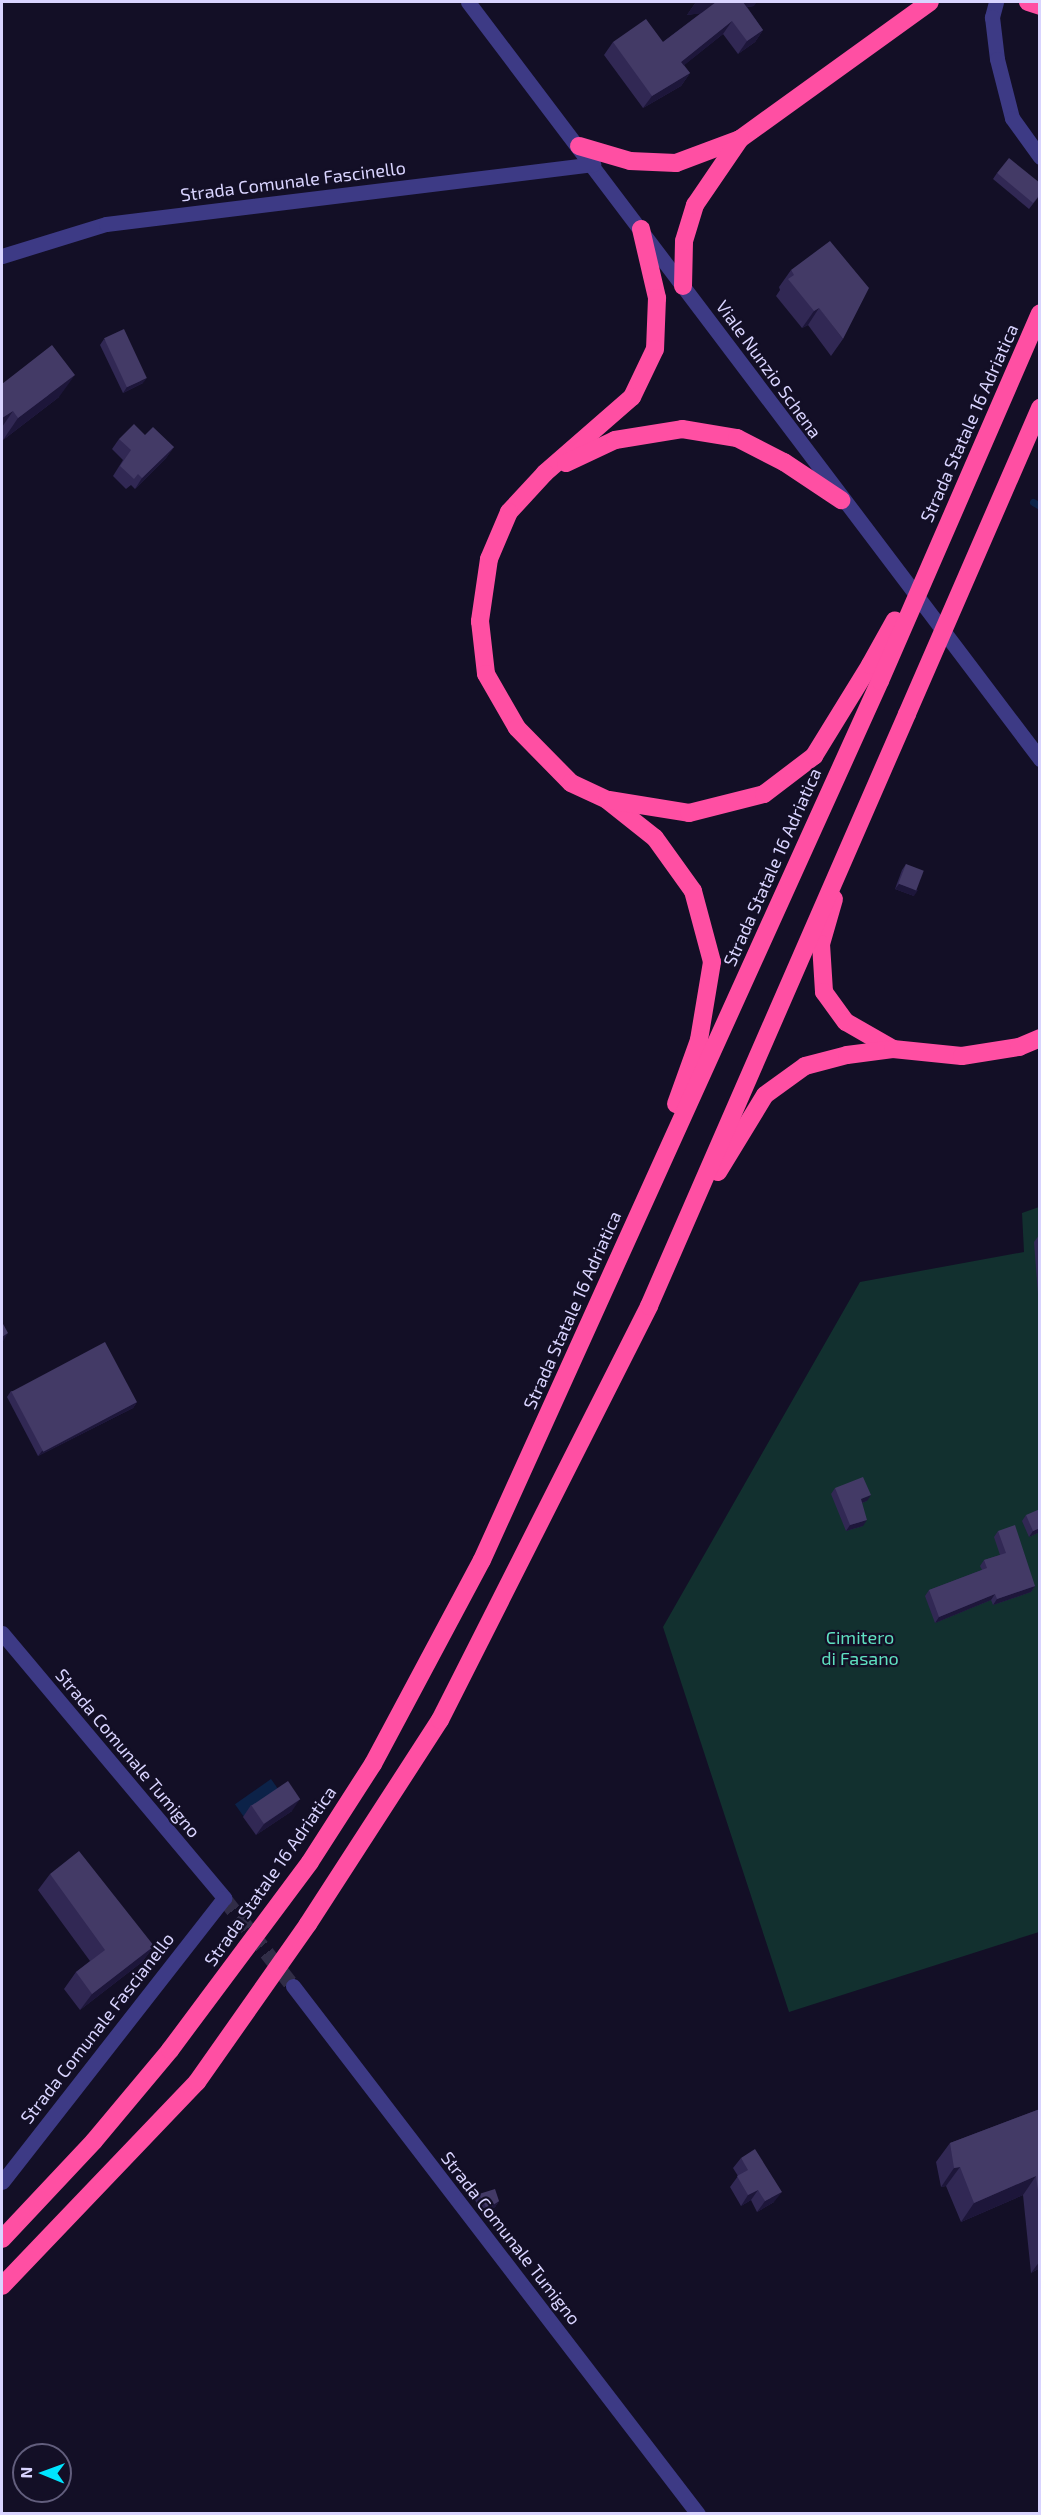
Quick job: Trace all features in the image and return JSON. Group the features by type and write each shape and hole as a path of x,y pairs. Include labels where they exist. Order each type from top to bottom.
{"highway":[{"path":"579,146 630,161 676,163 740,139 930,2"},
{"path":"1028,2 1040,6"},
{"path":"683,286 684,241 695,205 740,139"},
{"path":"627,1239 699,1040 712,962 693,891 655,838 607,800 572,783 517,728 486,674 480,621 489,559 509,512 545,473 632,398 655,349 657,298 641,229"},
{"name":"Strada Statale 16 Adriatica","path":"2,2239 94,2141 170,2050 310,1862 373,1764 482,1560 880,681 1040,313"},
{"path":"649,1306 861,813 907,714 1040,408"},
{"path":"545,473 615,440 682,429 737,438 784,462 841,500"},
{"path":"607,800 689,813 764,794 814,756 870,665 942,538"},
{"path":"861,813 821,944 824,992 846,1022 893,1049"},
{"path":"2,2286 197,2082 308,1924 440,1720 730,1149 765,1095 805,1066 847,1055 893,1049 962,1056 1019,1047 1040,1038"}],"street":[{"name":"Viale Nunzio Schena","path":"468,2 593,164 841,500 1040,759"},
{"path":"996,2 992,17 997,59 1012,118 1040,157"},
{"name":"Strada Comunale Fascinello","path":"2,256 106,224 593,164"},
{"name":"Strada Comunale Tumigno","path":"2,1633 224,1899"},
{"name":"Strada Comunale Fascianello","path":"2,2182 224,1899"},
{"name":"Strada Comunale Tumigno","path":"293,1986 698,2514"}],"green space":[{"name":"Cimitero di Fasano","path":"1039,1207 1039,1932 789,2012 663,1627 860,1282 1024,1252 1022,1213"}],"water":[{"path":"271,1779 280,1792 244,1817 235,1804"}],"building":[{"path":"716,2 743,2 763,30 747,41 732,21 681,62 690,73 652,96 613,42 646,19 663,42"},
{"path":"1009,158 1040,183 1040,194 1033,203 997,173"},
{"path":"830,241 869,288 843,339 819,308 814,311 788,279 794,275 791,270"},
{"path":"124,329 147,378 127,387 104,338"},
{"path":"52,345 75,375 18,418 13,411 2,418 2,384"},
{"path":"134,424 145,435 153,427 174,447 142,478 138,474 134,479 120,466 131,450 119,439"},
{"path":"906,864 924,871 916,890 898,884"},
{"path":"2,1322 8,1333 2,1337"},
{"path":"105,1342 137,1402 43,1452 11,1392"},
{"path":"863,1477 871,1495 861,1499 867,1520 850,1525 835,1488"},
{"path":"1040,1509 1040,1528 1033,1531 1026,1515"},
{"path":"1015,1525 1035,1586 997,1599 995,1594 939,1617 929,1590 987,1568 984,1560 1006,1553 998,1531"},
{"path":"288,1781 300,1799 264,1824 252,1806"},
{"path":"79,1851 154,1946 92,1994 76,1972 105,1950 50,1874"},
{"path":"1040,2109 1040,2205 1036,2176 974,2203 960,2167 954,2168 950,2143"},
{"path":"755,2149 782,2192 765,2201 758,2190 748,2195 737,2176 748,2170 741,2158"},
{"path":"495,2189 499,2201 487,2209 479,2194"}],"waterway":[{"path":"1033,502 1040,506"}],"tunnel":[{"path":"224,1898 293,1986"}]}
